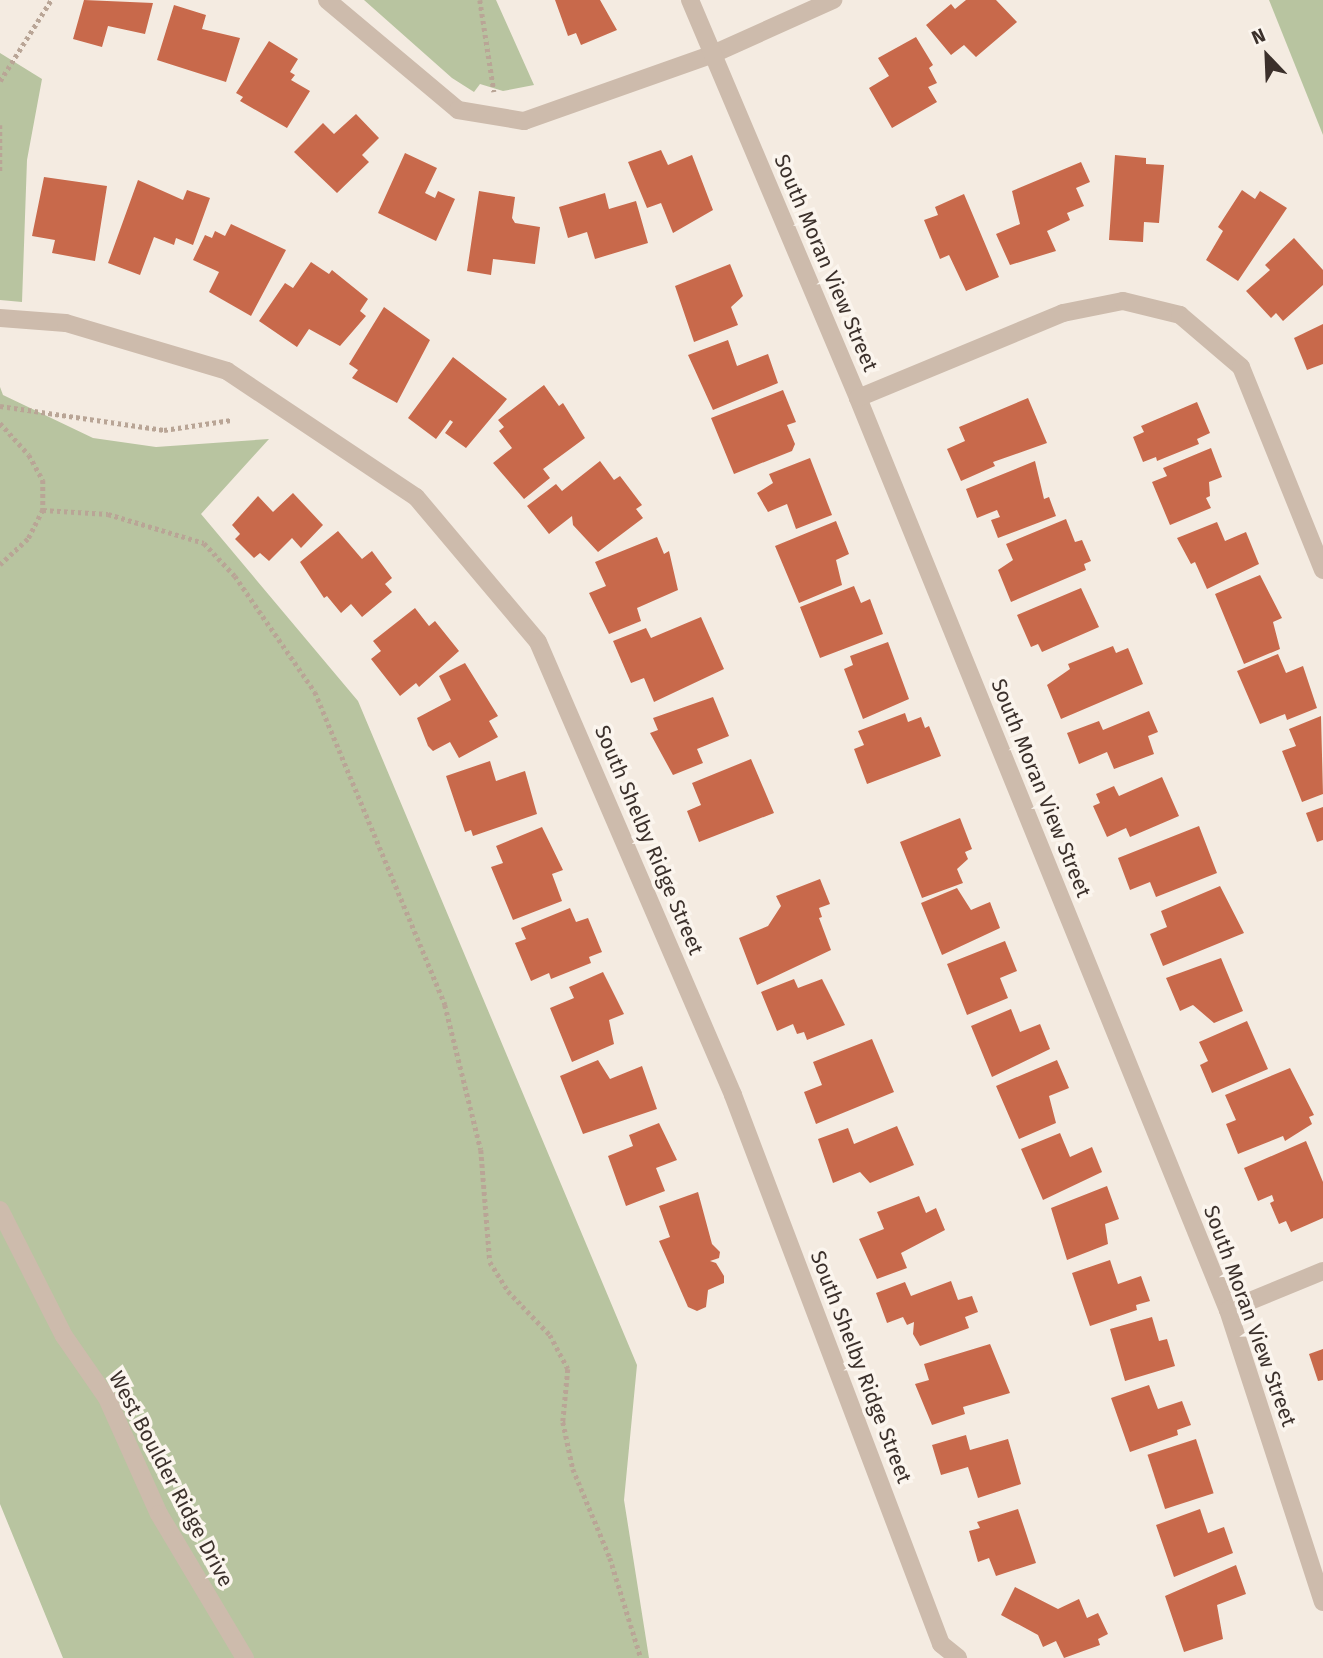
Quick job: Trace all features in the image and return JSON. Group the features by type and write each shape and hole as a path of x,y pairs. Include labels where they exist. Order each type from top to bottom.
{"street":[{"path":"327,0 458,110 524,121 713,54 833,0"},
{"name":"South Moran View Street","path":"690,0 858,398 1228,1310 1323,1602"},
{"path":"858,398 1063,313 1123,301 1180,315 1241,367 1323,570"},
{"name":"South Shelby Ridge Street","path":"0,318 66,323 227,371 416,497 538,642 733,1094 941,1644 958,1658"},
{"name":"West Boulder Ridge Drive","path":"0,1210 64,1336 107,1398 165,1525 245,1658"},
{"path":"1228,1310 1323,1271"}],"path":[{"path":"0,81 51,0"},
{"path":"480,0 494,93"},
{"path":"0,125 0,171"},
{"path":"0,406 164,430 230,420"},
{"path":"0,423 29,455 43,480 43,510 29,539 0,565"},
{"path":"43,510 108,514 204,543 235,576 315,692 445,1005 481,1150 489,1262 508,1290 550,1335 568,1369 563,1422 573,1469 610,1558 641,1658"}],"green space":[{"path":"364,0 496,0 534,85 503,91 480,84 474,92 452,78"},
{"path":"1269,0 1323,0 1323,135"},
{"path":"0,53 42,79 27,160 22,302 0,300"},
{"path":"0,387 3,395 93,438 156,447 269,439 201,514 358,701 637,1365 624,1500 649,1658 63,1658 0,1504"}],"building":[{"path":"84,0 153,3 145,34 108,26 102,47 73,39"},
{"path":"555,0 600,0 617,30 581,45 576,33 568,36"},
{"path":"966,0 996,0 1017,22 976,57 964,45 951,55 926,25 951,4 955,9"},
{"path":"174,5 206,15 202,29 240,38 226,82 157,60"},
{"path":"916,37 933,65 929,68 937,83 928,87 937,102 892,128 869,88 889,76 878,58"},
{"path":"269,41 298,59 290,72 295,75 291,80 310,91 287,128 240,101 243,97 236,93"},
{"path":"356,114 379,138 362,155 369,162 337,193 294,152 323,123 334,134"},
{"path":"661,150 668,165 692,155 713,210 673,233 661,203 647,208 628,162"},
{"path":"405,153 437,168 425,193 435,198 438,191 455,199 436,241 378,213"},
{"path":"1115,155 1146,158 1146,164 1164,165 1159,223 1144,222 1143,242 1109,240"},
{"path":"1081,162 1090,182 1076,188 1084,206 1067,213 1070,220 1047,231 1056,251 1010,265 996,234 1020,224 1012,191"},
{"path":"44,177 107,186 95,261 52,253 55,240 32,236"},
{"path":"138,180 183,200 187,190 210,198 193,245 176,238 174,245 154,237 140,275 108,263"},
{"path":"1242,190 1255,199 1260,191 1287,208 1238,281 1206,260 1223,231 1218,227"},
{"path":"479,191 515,197 512,218 515,223 540,227 535,264 493,259 491,275 467,271"},
{"path":"605,193 609,209 636,201 648,243 595,259 587,232 568,238 559,207"},
{"path":"964,194 999,277 966,291 949,255 940,259 924,220 938,215 935,207"},
{"path":"231,224 286,250 251,316 209,292 219,272 193,260 205,235 212,238 215,231 225,236"},
{"path":"1294,238 1323,270 1323,285 1283,321 1276,313 1271,318 1246,291 1270,270 1265,265"},
{"path":"311,262 329,274 332,270 368,299 360,311 366,316 340,346 309,329 297,347 259,321 285,283 293,288"},
{"path":"730,264 743,296 731,307 738,325 694,342 675,286"},
{"path":"384,307 430,340 397,403 352,378 358,370 349,364"},
{"path":"1323,324 1323,364 1307,370 1294,338"},
{"path":"728,340 737,366 768,354 778,383 713,410 688,355"},
{"path":"453,357 507,399 466,448 445,433 453,422 450,420 436,439 408,418"},
{"path":"544,385 559,406 563,403 585,438 543,469 550,478 524,499 493,463 512,448 499,431 504,427 498,420"},
{"path":"783,390 796,422 787,425 795,444 792,451 734,474 711,418"},
{"path":"1028,398 1047,443 993,462 995,466 961,481 947,449 965,441 959,427"},
{"path":"1197,402 1210,433 1197,439 1199,444 1157,461 1156,457 1143,462 1133,437 1144,432 1141,426"},
{"path":"1211,448 1222,477 1209,482 1210,496 1206,498 1211,508 1170,525 1152,482 1167,476 1163,468"},
{"path":"810,458 832,515 796,529 787,504 768,512 757,493 773,483 769,474"},
{"path":"600,461 614,480 620,476 642,505 636,509 643,518 598,552 573,525 572,516 549,534 527,506 556,484 562,491"},
{"path":"1035,461 1044,499 1049,497 1056,516 998,538 991,520 1000,517 997,510 977,518 966,489"},
{"path":"293,493 323,525 301,548 292,538 269,561 260,553 254,558 235,539 240,534 232,525 258,496 273,512"},
{"path":"1066,519 1075,542 1082,540 1091,561 1084,564 1086,570 1011,602 998,570 1013,560 1006,544"},
{"path":"836,521 849,554 836,560 842,585 799,603 775,546"},
{"path":"1217,522 1225,541 1246,532 1259,564 1207,589 1195,562 1191,564 1177,538"},
{"path":"338,531 362,559 372,551 392,578 385,584 392,592 362,617 351,604 341,613 327,596 324,598 300,562"},
{"path":"657,537 664,554 669,551 678,590 637,608 641,621 609,634 589,593 606,586 595,562"},
{"path":"1260,575 1282,618 1273,622 1280,649 1244,664 1215,594"},
{"path":"854,586 861,603 870,599 883,634 820,658 800,607"},
{"path":"1081,588 1099,627 1042,652 1038,644 1031,647 1017,615"},
{"path":"415,608 429,626 435,621 459,651 419,687 416,683 400,696 371,659 381,651 373,641"},
{"path":"701,617 724,669 654,702 644,678 631,683 613,641 646,628 651,638"},
{"path":"888,642 909,699 863,719 844,669 853,665 850,656"},
{"path":"1113,646 1116,653 1128,648 1143,684 1061,719 1047,685 1070,669 1068,664"},
{"path":"1278,654 1286,673 1303,666 1317,708 1287,720 1285,714 1260,724 1237,671"},
{"path":"465,663 498,716 489,721 498,737 459,758 450,742 433,751 428,746 417,718 451,700 439,676"},
{"path":"713,697 729,736 697,749 703,763 673,775 650,733 658,730 653,718"},
{"path":"1149,711 1158,732 1148,736 1154,754 1114,769 1107,752 1079,764 1067,733 1099,721 1103,730"},
{"path":"905,713 908,722 921,717 925,728 929,726 941,756 867,784 854,749 864,745 858,731"},
{"path":"1321,716 1323,794 1302,802 1282,751 1296,746 1289,729"},
{"path":"751,759 774,813 699,842 687,811 701,805 692,783"},
{"path":"490,761 496,781 525,771 537,814 473,836 471,830 465,832 446,776"},
{"path":"1162,777 1179,816 1130,837 1126,828 1107,837 1093,806 1100,803 1096,794 1114,786 1119,796"},
{"path":"1323,807 1323,840 1317,842 1306,813"},
{"path":"960,818 972,849 965,852 968,859 957,869 963,883 922,898 900,842"},
{"path":"1199,826 1217,873 1156,897 1150,882 1130,890 1118,858"},
{"path":"542,827 563,870 552,874 562,901 513,920 491,867 503,863 496,846"},
{"path":"820,879 830,904 819,908 822,917 819,918 831,950 757,985 739,938 768,926 781,906 776,896"},
{"path":"1220,886 1244,933 1163,966 1150,934 1167,927 1161,911"},
{"path":"957,888 971,910 990,902 1000,928 942,955 921,903"},
{"path":"570,908 576,922 588,918 602,952 589,957 591,963 551,979 549,973 531,981 515,943 526,939 521,928"},
{"path":"1005,941 1017,971 1000,978 1008,998 967,1015 947,964"},
{"path":"1221,958 1243,1011 1214,1023 1193,1005 1180,1011 1166,978"},
{"path":"603,972 624,1014 609,1020 614,1044 572,1062 550,1008 574,998 569,987"},
{"path":"794,979 798,988 822,979 845,1025 807,1040 804,1032 797,1034 793,1024 777,1031 761,992"},
{"path":"1011,1009 1020,1032 1040,1024 1050,1049 992,1077 971,1026"},
{"path":"1247,1021 1268,1069 1212,1093 1200,1065 1208,1061 1199,1042"},
{"path":"872,1039 894,1092 816,1124 804,1092 822,1085 813,1062"},
{"path":"598,1060 610,1079 642,1066 657,1109 583,1134 560,1076"},
{"path":"1057,1060 1069,1088 1049,1096 1056,1123 1019,1139 996,1086"},
{"path":"1290,1068 1314,1115 1309,1117 1312,1124 1285,1141 1283,1136 1238,1154 1226,1124 1236,1120 1225,1095"},
{"path":"659,1123 677,1160 656,1168 665,1191 626,1206 608,1156 633,1146 629,1135"},
{"path":"897,1126 914,1165 870,1183 860,1172 833,1183 818,1139 848,1128 854,1144"},
{"path":"1060,1133 1070,1157 1092,1147 1102,1172 1043,1200 1021,1149"},
{"path":"1306,1141 1323,1182 1323,1218 1291,1232 1286,1221 1279,1224 1270,1203 1274,1201 1272,1195 1258,1201 1244,1168"},
{"path":"1107,1186 1119,1219 1105,1224 1108,1244 1067,1260 1051,1208"},
{"path":"698,1192 712,1244 720,1252 719,1258 710,1261 716,1263 724,1276 724,1283 708,1290 706,1307 697,1311 688,1307 659,1241 670,1237 659,1206"},
{"path":"919,1196 926,1213 936,1208 945,1230 901,1253 907,1268 877,1279 859,1239 884,1229 877,1212"},
{"path":"1110,1260 1118,1284 1141,1276 1150,1301 1136,1305 1137,1310 1090,1326 1072,1273"},
{"path":"951,1281 958,1300 972,1296 978,1312 965,1317 969,1328 920,1346 913,1334 914,1322 907,1325 903,1317 887,1323 876,1293 905,1282 911,1296"},
{"path":"1152,1317 1159,1341 1167,1339 1175,1366 1125,1381 1110,1329"},
{"path":"990,1344 1010,1393 963,1407 965,1414 932,1425 915,1384 929,1380 924,1364"},
{"path":"1323,1349 1323,1380 1318,1381 1309,1354"},
{"path":"1149,1385 1158,1409 1182,1401 1191,1425 1177,1430 1178,1435 1130,1452 1111,1398"},
{"path":"966,1435 970,1450 1008,1439 1021,1484 978,1498 968,1467 941,1475 932,1445"},
{"path":"1196,1439 1214,1493 1165,1509 1147,1455"},
{"path":"1018,1509 1036,1563 996,1576 989,1558 978,1562 969,1531 980,1528 977,1522"},
{"path":"1200,1509 1208,1533 1224,1527 1233,1553 1174,1577 1156,1525"},
{"path":"1236,1565 1246,1594 1217,1605 1223,1639 1184,1652 1165,1596"},
{"path":"1015,1587 1058,1609 1079,1599 1087,1618 1098,1613 1108,1634 1098,1639 1100,1645 1064,1658 1056,1641 1043,1647 1038,1635 1001,1615"}]}
